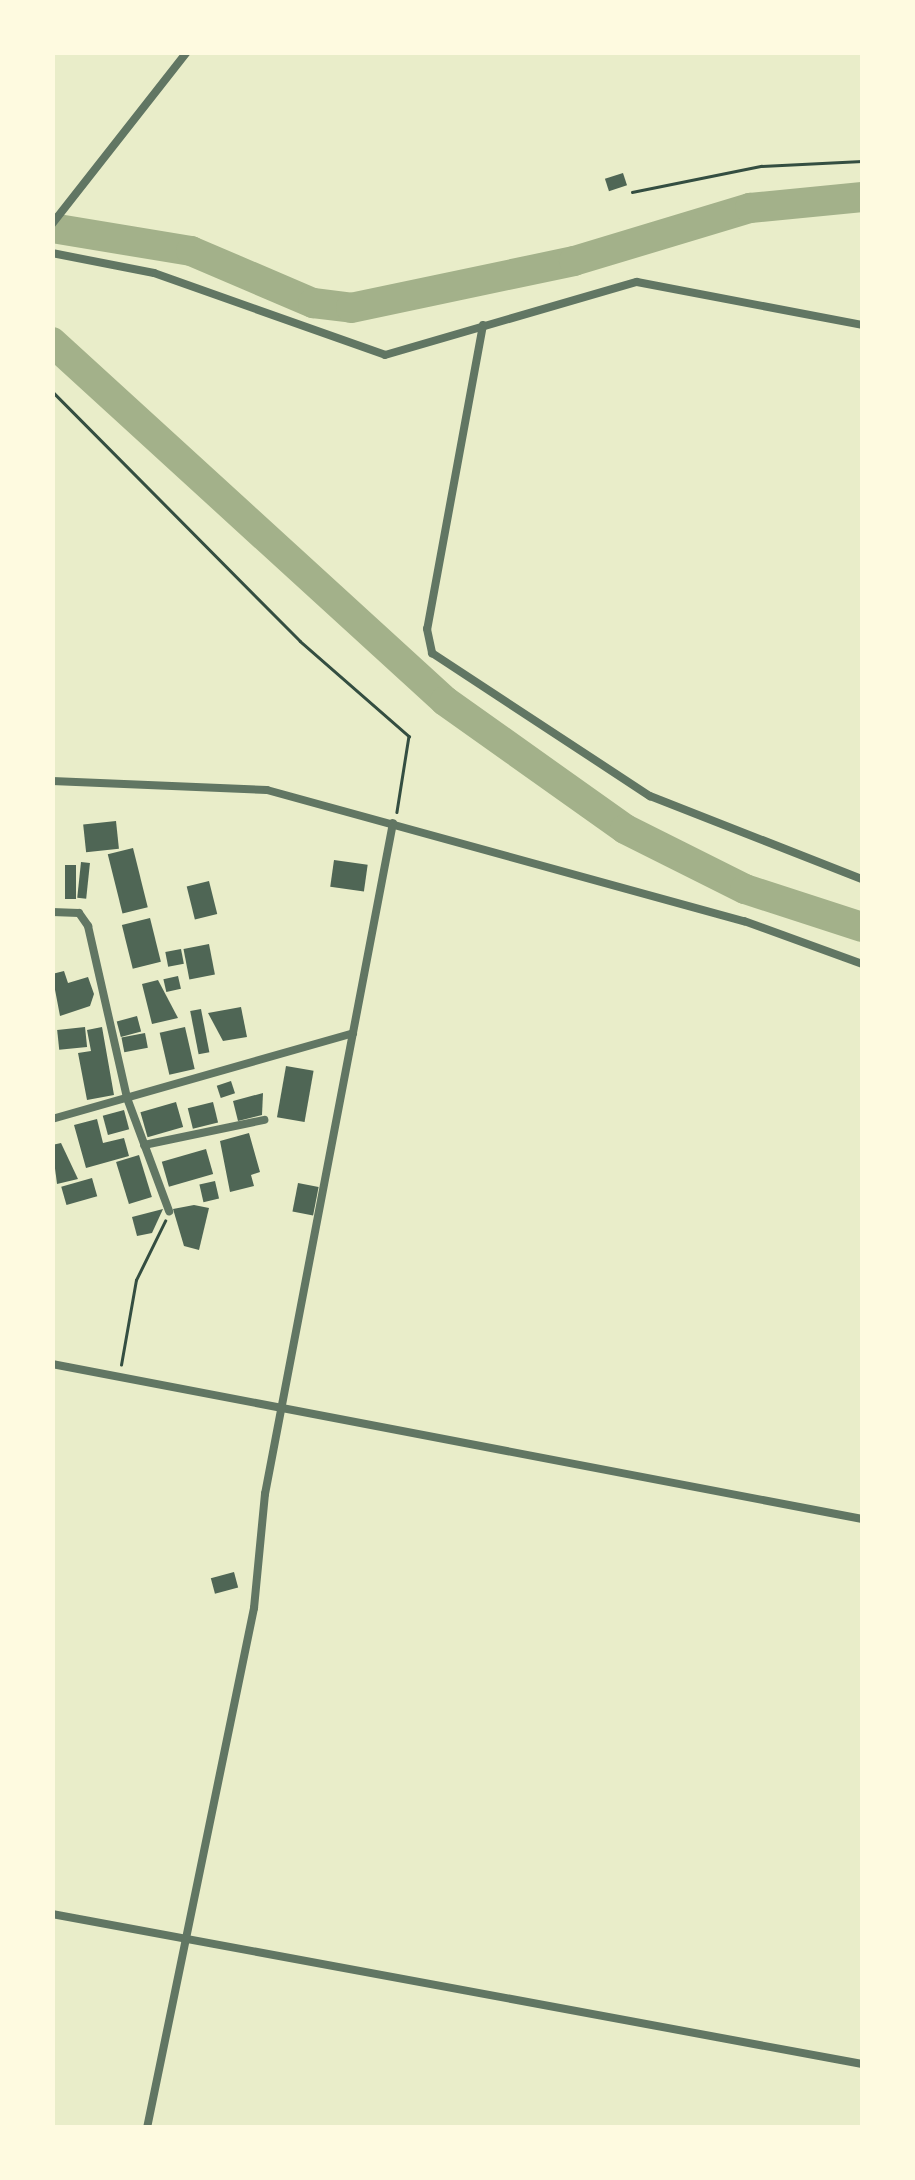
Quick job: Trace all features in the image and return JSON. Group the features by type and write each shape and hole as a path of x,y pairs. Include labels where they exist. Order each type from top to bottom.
{"street":[{"path":"52,224 188,52"},
{"path":"52,253 154,272 386,355 637,282 862,325"},
{"path":"483,325 427,629 432,654 650,796 862,879"},
{"path":"52,780 267,790 744,920 862,964"},
{"path":"147,2128 183,1936 254,1608 284,1407 393,823"},
{"path":"52,912 79,913 88,926 127,1098 168,1211"},
{"path":"52,1119 353,1034"},
{"path":"144,1145 264,1120"},
{"path":"52,1364 862,1518"},
{"path":"52,1914 862,2064"}],"path":[{"path":"632,192 762,166 862,161"},
{"path":"52,391 408,736 412,761 393,823"},
{"path":"119,1376 136,1280 168,1211"}],"building":[{"path":"623,173 627,185 609,191 605,179"},
{"path":"116,821 119,849 86,852 83,824"},
{"path":"133,848 148,907 123,913 108,854"},
{"path":"334,860 368,865 364,891 330,887"},
{"path":"81,862 90,863 86,899 77,898"},
{"path":"65,865 76,865 76,899 65,899"},
{"path":"209,881 217,914 195,920 187,887"},
{"path":"150,918 161,962 133,969 122,925"},
{"path":"209,944 215,974 189,979 183,949"},
{"path":"181,949 184,964 168,967 165,952"},
{"path":"64,971 68,983 88,977 94,994 90,1006 60,1016 52,974"},
{"path":"178,976 181,989 166,992 163,979"},
{"path":"158,980 178,1018 152,1024 142,984"},
{"path":"241,1007 247,1037 223,1041 208,1013"},
{"path":"201,1009 209,1052 199,1054 190,1011"},
{"path":"137,1016 141,1031 121,1037 117,1021"},
{"path":"85,1027 87,1047 59,1050 57,1030"},
{"path":"102,1027 114,1095 87,1100 78,1053 91,1051 87,1030"},
{"path":"185,1027 195,1069 169,1075 160,1033"},
{"path":"145,1033 148,1048 124,1052 121,1038"},
{"path":"286,1066 314,1071 305,1122 277,1117"},
{"path":"231,1081 235,1093 221,1098 217,1086"},
{"path":"263,1093 262,1115 238,1121 233,1101"},
{"path":"176,1102 183,1127 148,1137 140,1112"},
{"path":"213,1102 218,1122 193,1129 188,1108"},
{"path":"124,1110 129,1129 108,1135 103,1116"},
{"path":"97,1119 103,1143 124,1138 129,1156 86,1168 74,1125"},
{"path":"249,1133 260,1172 251,1175 254,1186 230,1192 220,1141"},
{"path":"61,1143 78,1179 57,1184 52,1145"},
{"path":"206,1149 213,1174 169,1187 162,1162"},
{"path":"139,1155 152,1197 129,1204 116,1162"},
{"path":"92,1178 97,1196 66,1205 61,1187"},
{"path":"215,1181 219,1199 203,1202 199,1185"},
{"path":"298,1183 319,1187 313,1215 292,1211"},
{"path":"194,1205 209,1208 199,1250 184,1246 173,1209"},
{"path":"163,1209 152,1233 137,1236 132,1217"},
{"path":"234,1572 238,1587 215,1594 211,1578"}],"waterway":[{"path":"52,228 191,251 313,303 351,308 574,261 750,208 862,197"},
{"path":"52,342 445,701 625,829 745,889 862,927"}]}
